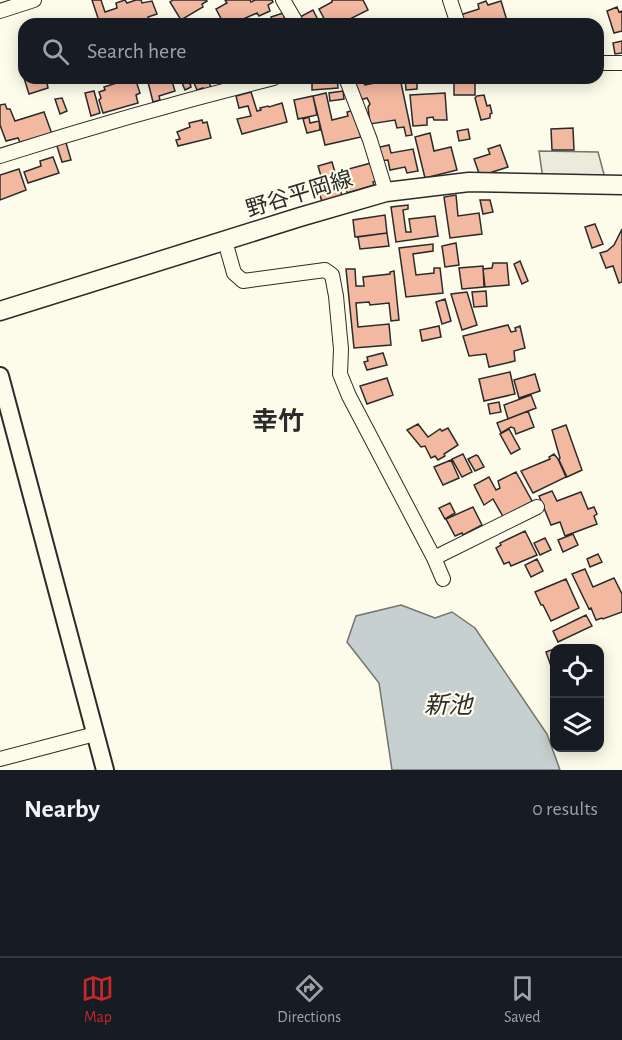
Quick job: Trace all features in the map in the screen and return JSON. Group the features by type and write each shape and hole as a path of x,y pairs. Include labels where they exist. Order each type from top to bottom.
{"main road":[{"name":"野谷平岡線","path":"0,311 386,192 469,182 622,185"}],"street":[{"path":"0,11 34,0"},
{"path":"283,0 294,18"},
{"path":"450,0 456,18"},
{"path":"604,63 622,63"},
{"path":"0,156 66,135 251,84"},
{"path":"348,84 370,140 386,192"},
{"path":"225,240 234,273 243,281 325,270 332,275 341,349 340,374 349,396 434,558 442,579"},
{"path":"0,376 105,770"},
{"path":"434,558 537,507"},
{"path":"0,759 95,734"}],"shaded area":[{"path":"539,151 598,152 605,178 543,179"}],"water":[{"name":"新池","path":"401,605 435,618 452,612 475,628 547,734 550,752 554,752 560,770 392,770 379,683 347,642 356,616"}],"building":[{"path":"92,0 101,0 105,12 117,8 116,3 125,0 127,3 136,0 141,0 142,3 152,1 157,14 148,18 98,18"},
{"path":"173,0 207,1 202,4 203,7 184,18 180,18 170,2"},
{"path":"225,0 250,0 251,2 272,0 273,2 268,5 270,11 259,16 257,13 246,18 221,18 216,9 227,3"},
{"path":"332,0 363,0 368,10 352,18 324,18 319,9"},
{"path":"486,1 488,5 501,1 506,18 461,18 460,15 479,9 478,4"},
{"path":"617,7 619,12 622,11 622,31 614,33 607,11"},
{"path":"313,10 317,18 298,18"},
{"path":"283,13 284,18 271,18"},
{"path":"622,41 622,53 615,54 613,43"},
{"path":"26,84 47,84 48,88 29,94"},
{"path":"113,84 137,84 140,93 136,95 138,103 103,113 99,92 105,90 104,87"},
{"path":"148,84 173,84 175,91 159,96 160,100 153,102"},
{"path":"182,84 190,84 191,87 185,90"},
{"path":"194,84 210,84 211,87 204,90 203,88 197,90"},
{"path":"312,84 338,84 338,88 312,90"},
{"path":"353,84 401,84 412,135 406,136 404,127 397,128 395,120 370,124 368,107 370,104 367,98 360,100"},
{"path":"406,84 417,84 417,89 406,90"},
{"path":"454,84 475,84 475,95 454,95"},
{"path":"94,91 100,113 91,116 85,93"},
{"path":"343,91 344,99 330,101 329,93"},
{"path":"251,92 257,111 261,110 260,108 282,103 287,122 242,134 237,119 251,116 248,106 239,108 236,96"},
{"path":"326,93 332,120 348,116 347,112 355,110 361,137 325,145 313,96"},
{"path":"445,93 447,120 427,118 427,125 413,126 410,95"},
{"path":"484,95 492,113 490,118 481,120 475,98"},
{"path":"313,96 317,115 298,119 294,100"},
{"path":"62,98 67,111 60,114 55,99"},
{"path":"5,104 15,121 44,112 52,134 21,145 18,138 6,141 0,125 0,105"},
{"path":"309,117 310,123 319,121 320,130 307,133 303,119"},
{"path":"202,120 203,123 207,122 211,138 178,146 176,140 180,139 177,132 190,127 189,123"},
{"path":"573,128 574,150 552,150 551,129"},
{"path":"468,129 470,139 459,141 457,131"},
{"path":"430,133 434,151 451,147 457,170 425,178 415,137"},
{"path":"64,136 71,160 62,162 56,143"},
{"path":"389,145 391,153 413,149 418,171 407,173 405,167 390,170 388,160 379,161 376,148"},
{"path":"500,145 508,167 480,176 474,159 490,154 488,149"},
{"path":"53,157 59,173 28,183 24,172 41,166 40,161"},
{"path":"332,162 342,196 322,202 315,178 321,176 318,166"},
{"path":"371,163 376,181 373,182 374,185 347,193 346,187 349,185 345,170"},
{"path":"19,169 26,190 0,200 0,175"},
{"path":"456,195 458,216 479,213 482,234 450,238 444,197"},
{"path":"480,200 490,200 493,212 483,214"},
{"path":"408,205 408,209 403,210 406,232 411,232 409,219 435,216 438,236 396,242 391,207"},
{"path":"385,215 387,233 355,237 353,220"},
{"path":"595,224 603,244 592,248 585,227"},
{"path":"622,229 622,282 619,283 613,266 606,268 600,253 614,245"},
{"path":"387,233 389,246 360,249 358,237"},
{"path":"456,243 459,265 445,267 442,246"},
{"path":"433,244 433,251 413,254 416,275 434,273 434,268 440,268 443,293 406,297 399,248"},
{"path":"520,261 528,281 522,284 514,264"},
{"path":"493,263 507,263 509,285 485,287 483,269 492,268"},
{"path":"483,266 484,287 462,289 459,268"},
{"path":"346,269 355,269 356,286 364,286 363,277 390,274 394,271 399,320 391,321 389,303 370,305 369,302 356,303 358,327 389,324 391,345 354,348"},
{"path":"486,291 487,306 474,307 472,292"},
{"path":"467,292 477,325 462,330 451,294"},
{"path":"445,299 451,321 442,324 436,302"},
{"path":"508,325 511,332 516,331 515,328 520,326 525,348 514,351 515,361 489,367 486,354 469,356 463,336"},
{"path":"439,326 441,337 422,341 420,330"},
{"path":"383,353 387,365 367,370 364,362 368,361 367,357"},
{"path":"510,372 515,394 484,401 479,379"},
{"path":"535,374 540,391 519,398 514,380"},
{"path":"387,378 393,395 367,404 360,386"},
{"path":"531,395 536,408 508,419 504,405"},
{"path":"499,402 501,412 490,414 488,404"},
{"path":"528,411 534,427 516,434 514,428 511,427 501,433 497,423"},
{"path":"418,424 428,437 440,429 442,431 448,428 458,445 438,460 435,456 431,458 425,446 421,447 407,430"},
{"path":"566,425 582,470 567,477 559,460 552,430"},
{"path":"509,429 520,449 511,454 500,434"},
{"path":"463,454 472,472 462,477 452,459"},
{"path":"554,454 566,477 533,493 521,471 550,459 549,457"},
{"path":"476,455 484,467 475,471 468,459"},
{"path":"451,460 459,478 443,485 434,467"},
{"path":"516,472 532,501 527,509 505,520 493,499 484,505 474,485 489,477 496,490 500,488 498,481"},
{"path":"552,491 557,501 581,492 588,509 594,507 597,524 565,536 560,522 551,525 539,496"},
{"path":"450,503 455,513 445,519 439,508"},
{"path":"473,507 482,525 463,535 462,533 455,536 446,519"},
{"path":"525,531 537,555 511,566 509,562 504,564 496,548 501,545 500,543"},
{"path":"573,534 578,545 563,552 558,540"},
{"path":"545,538 551,550 540,555 534,543"},
{"path":"598,554 602,562 590,567 587,559"},
{"path":"537,559 543,571 531,577 525,565"},
{"path":"585,569 593,587 614,578 622,594 622,612 596,620 572,574"},
{"path":"566,579 579,608 551,621 535,592"},
{"path":"586,615 592,626 558,642 553,631"},
{"path":"550,650 550,663 546,652"}],"district":[{"name":"幸竹","path":"278,421"}]}
